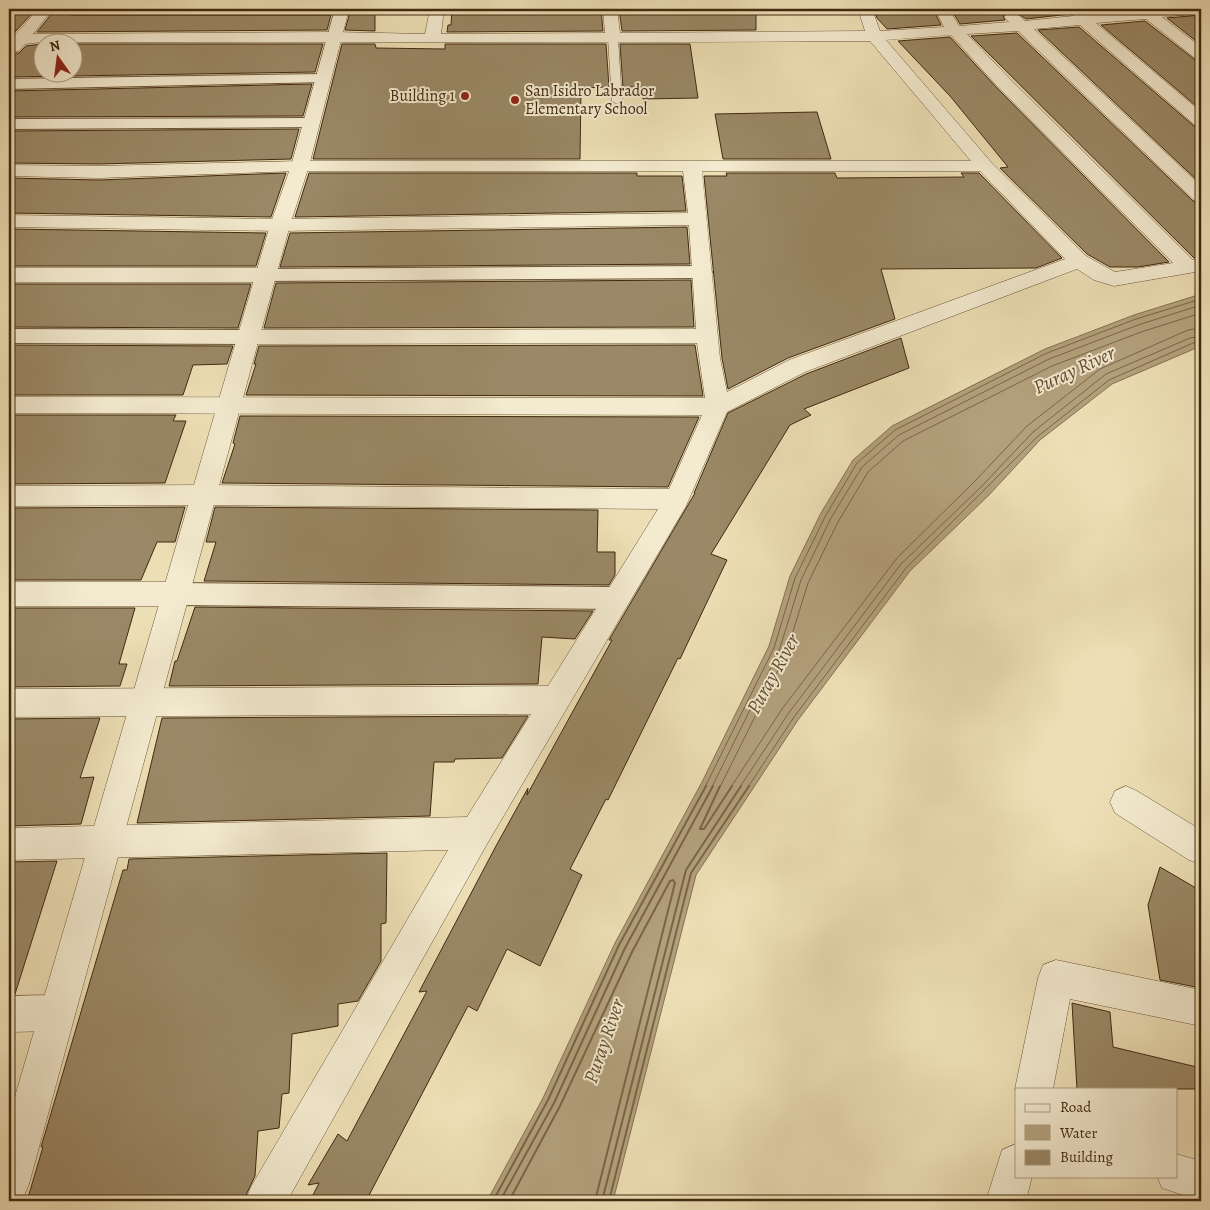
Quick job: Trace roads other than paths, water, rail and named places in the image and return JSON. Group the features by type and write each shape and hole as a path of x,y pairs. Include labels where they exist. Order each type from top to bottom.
{"street":[{"path":"9,54 14,39 46,9"},
{"path":"9,1184 280,225 300,166 342,9 71,9"},
{"path":"432,39 437,9"},
{"path":"610,9 613,38"},
{"path":"865,9 874,36 985,166 1079,261 1100,275 1114,279 1195,266"},
{"path":"942,9 954,30 1004,83 1195,266"},
{"path":"1009,9 1011,16 1020,26 1201,196"},
{"path":"14,39 874,36 1020,26 1079,15 1201,9"},
{"path":"1147,11 1201,55"},
{"path":"1079,15 1201,121"},
{"path":"9,84 322,79"},
{"path":"9,124 310,123"},
{"path":"9,170 99,172 300,166 985,166"},
{"path":"265,1201 476,833 678,499 718,407 708,358 698,219 692,166"},
{"path":"9,221 280,225 698,219"},
{"path":"9,405 230,404 718,407 797,366 1079,261"},
{"path":"9,275 702,272"},
{"path":"9,336 707,336"},
{"path":"9,496 204,495 678,499"},
{"path":"9,594 617,598"},
{"path":"9,704 556,700"},
{"path":"1126,802 1201,848"},
{"path":"9,844 476,833"},
{"path":"1034,1088 1056,978 1201,1008"},
{"path":"9,1014 57,1013"},
{"path":"1006,1201 1015,1168"},
{"path":"1178,1174 1201,1180"}],"lane":[{"path":"613,38 617,101"}],"water":[{"name":"Puray River","path":"1201,294 1201,346 1112,384 1040,440 989,495 910,571 798,720 696,875 613,1201 487,1201 543,1098 615,943 702,782 769,646 790,576 821,513 853,460 892,426 1045,349 1134,315"}],"place":[{"name":"Building 1","path":"465,96"},
{"name":"San Isidro Labrador Elementary School","path":"515,100"}]}
